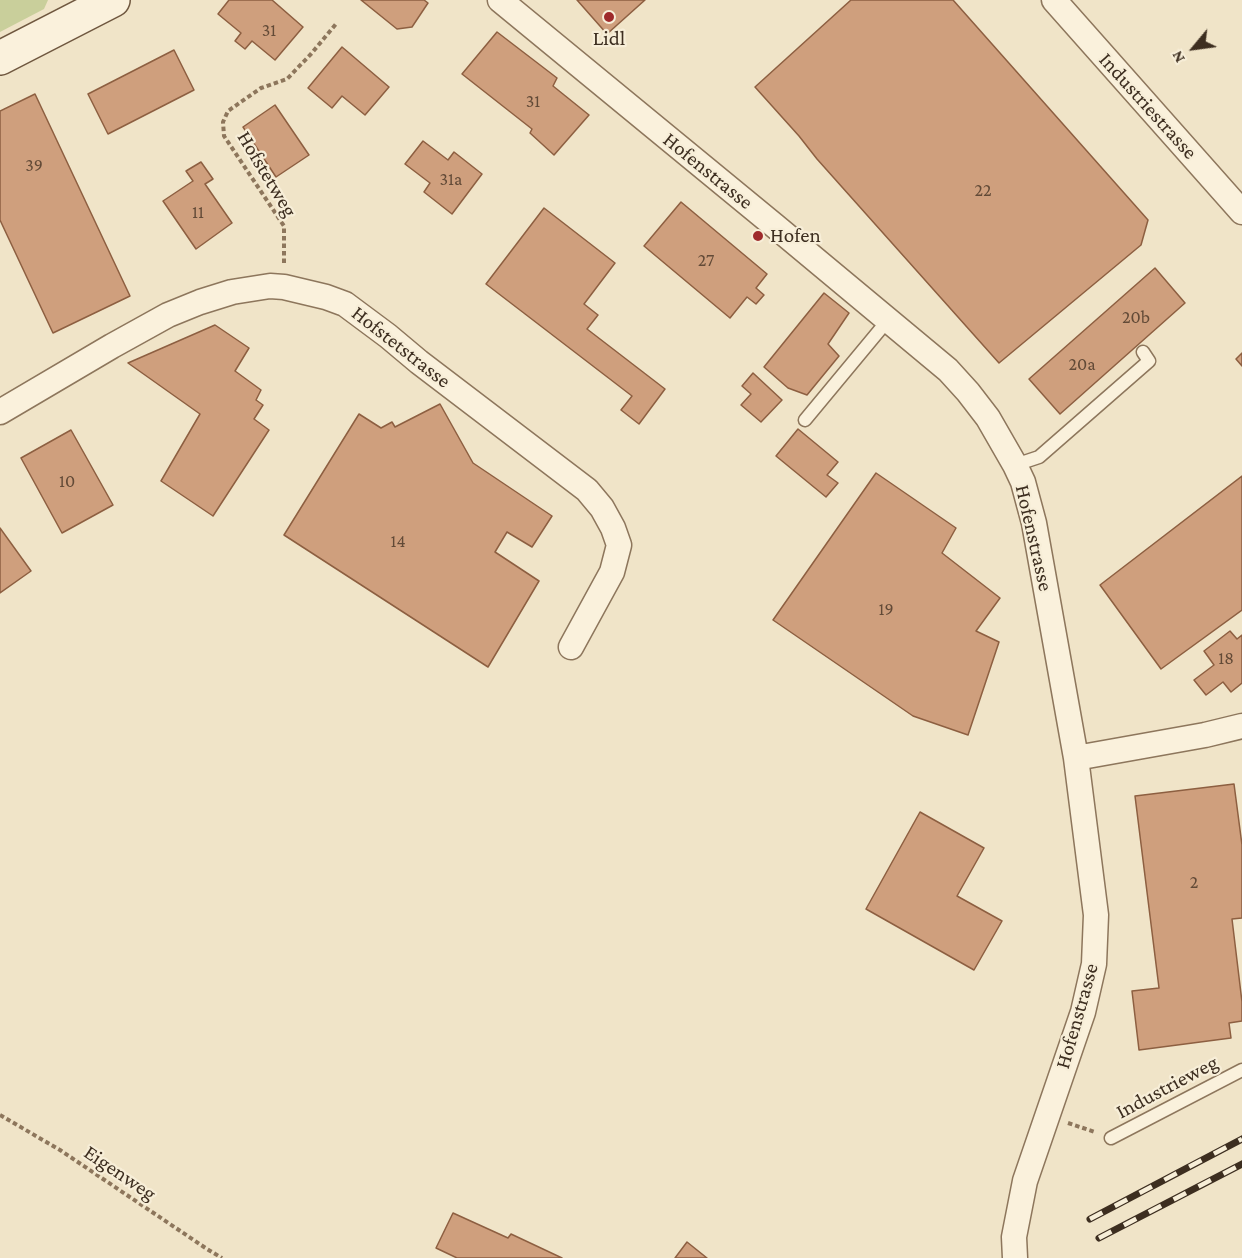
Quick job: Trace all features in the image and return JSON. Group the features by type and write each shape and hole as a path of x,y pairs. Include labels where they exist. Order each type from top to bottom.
{"main road":[{"path":"0,58 113,0"}],"street":[{"name":"Hofenstrasse","path":"500,0 948,370 988,418 1023,482 1035,523 1076,758 1096,915 1094,964 1083,1012 1025,1181 1014,1237 1015,1258"},
{"name":"Industriestrasse","path":"1054,0 1242,212"},
{"name":"Hofstetstrasse","path":"0,412 168,315 200,302 232,292 270,286 326,297 345,304 587,490 602,508 613,528 618,545 612,572 571,647"},
{"path":"1076,758 1205,735 1242,726"}],"lane":[{"path":"805,420 888,320"},
{"path":"1015,465 1039,457 1149,361 1143,352"},
{"name":"Industrieweg","path":"1111,1138 1242,1070"}],"path":[{"name":"Hofstetweg","path":"284,287 284,226 224,136 224,122 228,111 252,94 261,88 287,79 336,24"},
{"name":"Eigenweg","path":"0,1115 60,1150 222,1258"},
{"path":"1047,1116 1111,1138"}],"green space":[{"path":"0,0 48,0 44,9 0,32"}],"building":[{"path":"229,0 272,0 303,27 275,60 252,41 245,49 235,41 241,33 218,14"},
{"path":"361,0 424,0 428,3 412,27 397,29"},
{"name":"Lidl","path":"577,0 645,0 607,34"},
{"path":"851,0 953,0 1148,220 1141,245 999,363 755,87"},
{"path":"497,32 557,78 553,86 589,115 554,155 530,133 532,129 462,74"},
{"path":"342,47 389,87 365,115 342,96 332,108 308,88"},
{"path":"174,50 194,90 108,134 88,94"},
{"path":"35,94 130,296 53,333 0,220 0,111"},
{"path":"275,105 309,155 276,177 243,127"},
{"path":"423,141 448,160 454,152 482,174 452,214 424,192 430,183 405,164"},
{"path":"201,162 213,179 205,184 232,223 196,249 163,201 193,181 186,171"},
{"path":"681,202 767,274 756,288 764,295 756,304 747,297 730,318 644,246"},
{"path":"544,208 615,263 584,304 598,315 587,329 665,389 639,424 621,410 632,396 486,284"},
{"path":"1155,268 1185,303 1060,414 1029,379"},
{"path":"824,293 849,313 828,344 839,356 807,395 788,388 764,367"},
{"path":"215,325 249,348 235,371 261,390 256,400 263,405 254,419 269,430 213,516 161,481 200,414 128,363"},
{"path":"1242,353 1242,366 1236,359"},
{"path":"753,373 782,400 761,422 741,405 751,394 742,386"},
{"path":"440,404 473,463 552,516 532,547 507,532 495,552 539,581 488,667 284,535 359,414 381,428 392,422 395,427"},
{"path":"798,429 838,462 827,475 838,483 826,497 776,456"},
{"path":"71,430 113,505 62,533 21,458"},
{"path":"876,473 956,528 942,553 1000,598 976,631 999,642 968,735 913,716 773,620"},
{"path":"1242,476 1242,610 1161,669 1100,585"},
{"path":"0,528 31,571 0,593"},
{"path":"1230,631 1237,639 1242,635 1242,683 1231,692 1223,682 1206,695 1194,680 1214,665 1204,651"},
{"path":"1234,784 1242,845 1242,918 1232,919 1242,1002 1242,1021 1229,1023 1231,1038 1139,1050 1132,991 1159,988 1135,796"},
{"path":"920,812 984,848 957,896 1002,921 974,970 866,909"},
{"path":"453,1213 508,1238 511,1234 562,1258 457,1258 436,1248"},
{"path":"687,1242 707,1258 675,1258"}],"railway":[{"path":"1090,1219 1242,1139"},
{"path":"1099,1238 1242,1164"}],"place":[{"name":"Lidl","path":"609,17"},
{"name":"Hofen","path":"758,236"}]}
